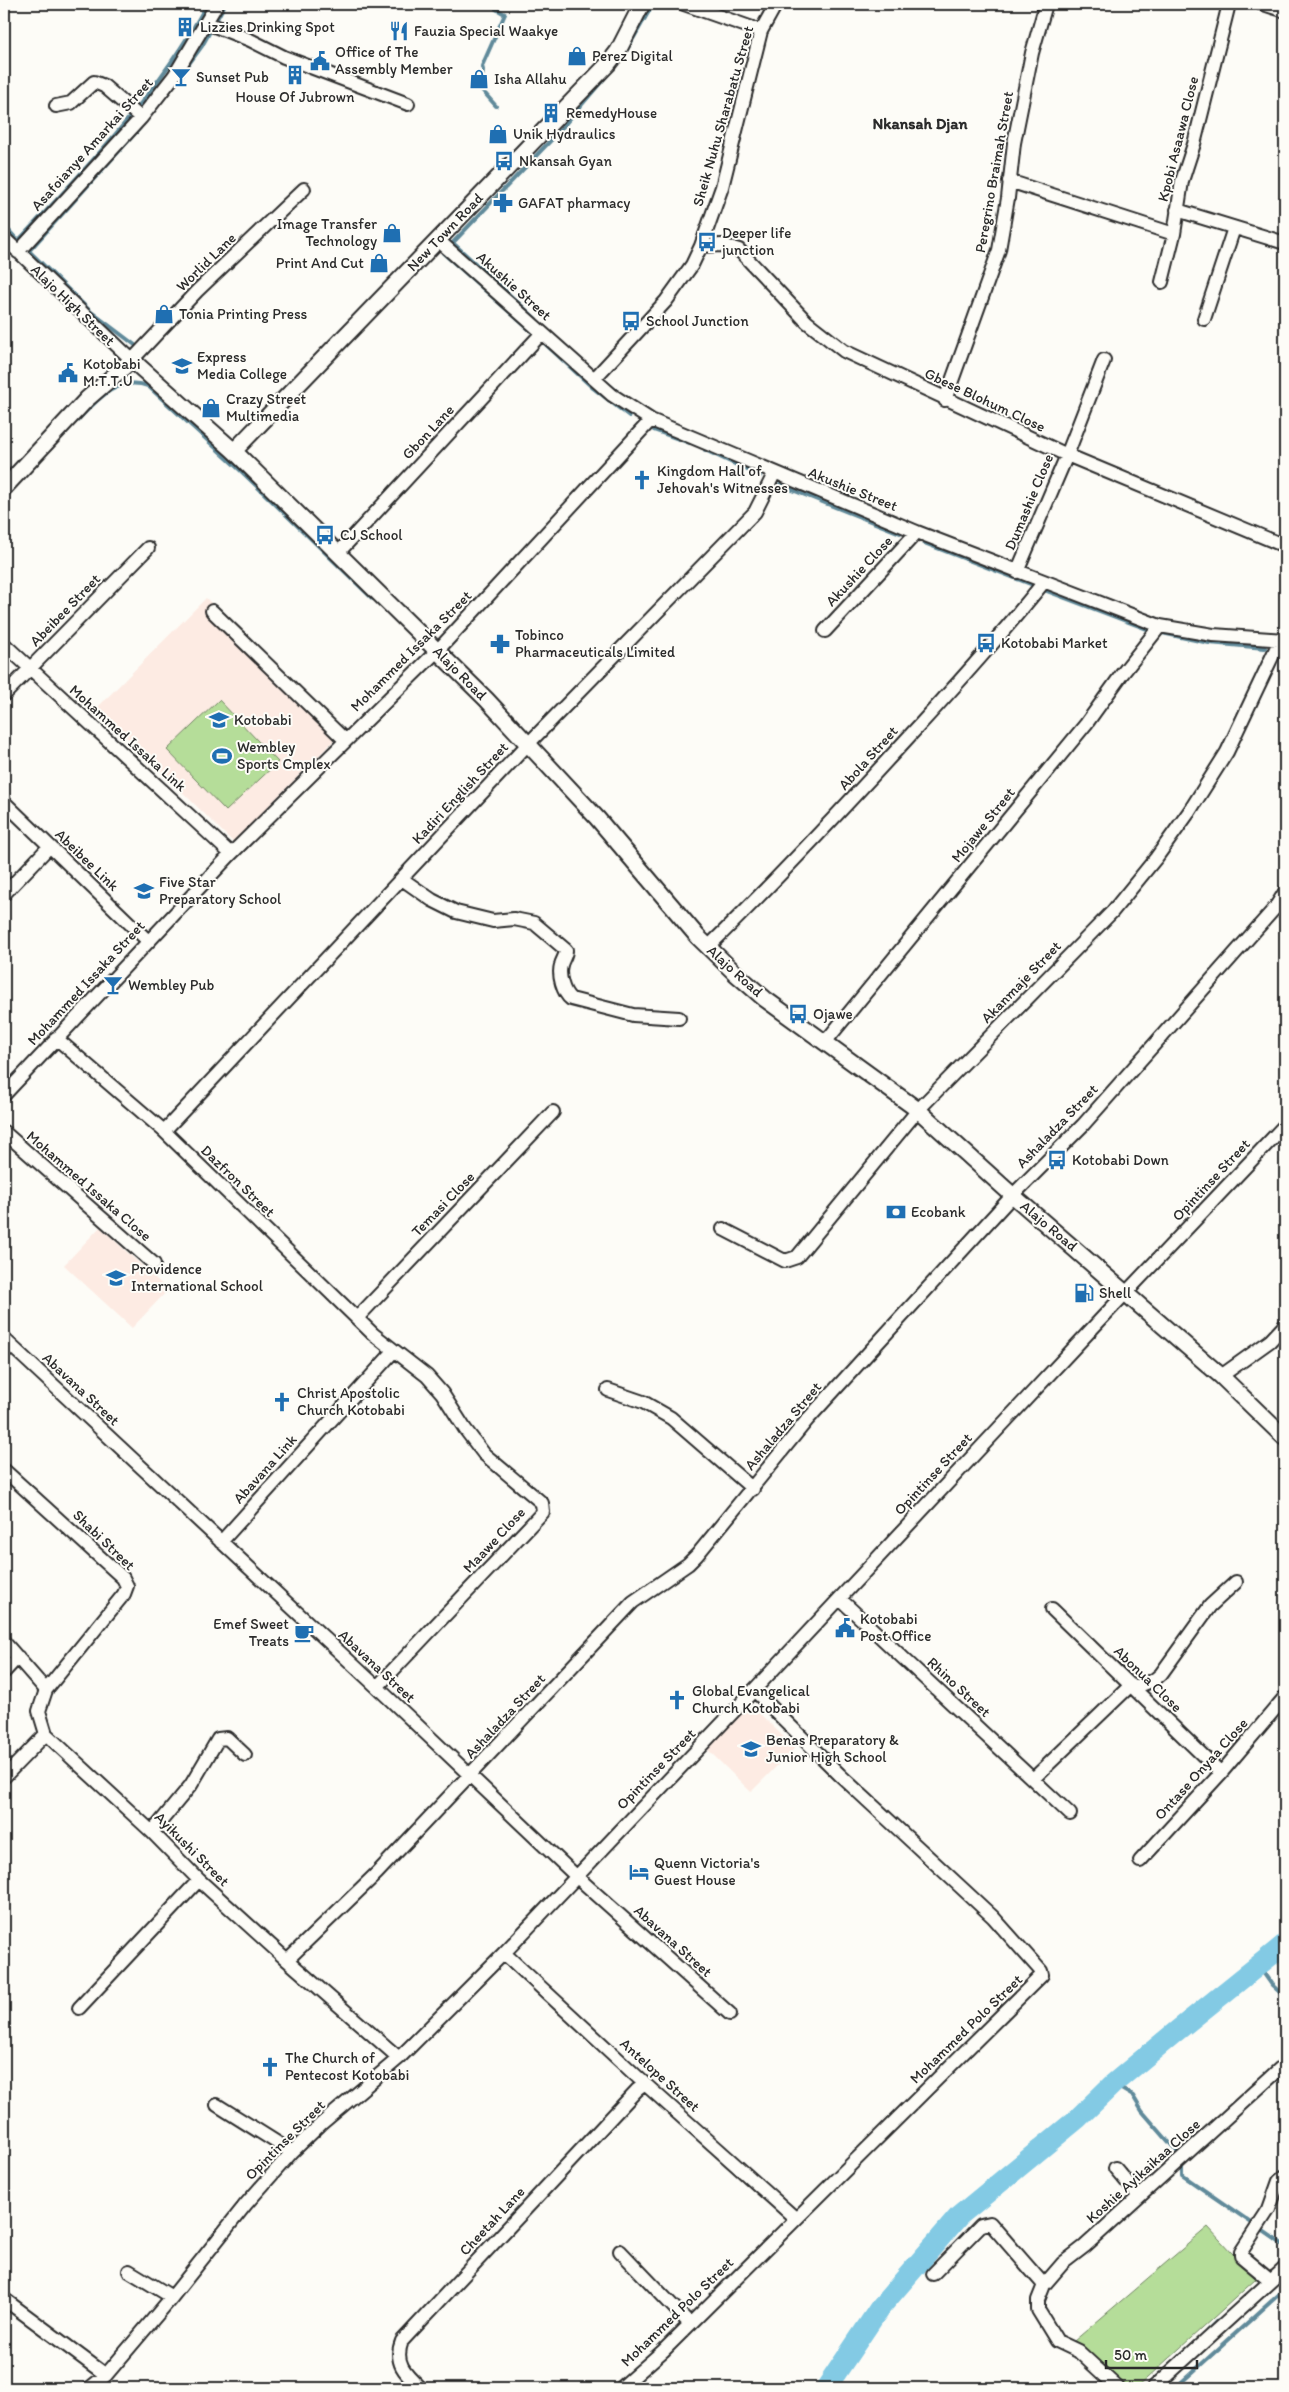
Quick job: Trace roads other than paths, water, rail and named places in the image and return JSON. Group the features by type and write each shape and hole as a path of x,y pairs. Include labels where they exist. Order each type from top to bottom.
{"street":[{"name":"Asafoianye Amarkai Street","path":"18,252 142,118 174,76 218,4"},
{"name":"New Town Road","path":"234,450 608,64 618,51 642,4"},
{"path":"684,4 761,31"},
{"name":"Sheik Nuhu Sharabatu Street","path":"594,380 666,301 692,264 701,246 722,187 761,31 776,4"},
{"name":"Peregrino Braimah Street","path":"945,400 999,250 1009,181 1032,53 1046,4"},
{"name":"Kpobi Asaawa Close","path":"1162,282 1174,234 1182,181 1194,144 1229,4"},
{"path":"1263,4 1285,11"},
{"path":"207,23 250,40 284,57 408,104"},
{"path":"56,106 72,103 94,82 104,86 142,118"},
{"path":"1009,181 1174,234"},
{"name":"Worlid Lane","path":"132,360 197,291 304,188"},
{"path":"1177,210 1285,242"},
{"path":"1204,319 1234,228"},
{"name":"Alajo High Street","path":"4,238 132,360 234,450"},
{"name":"Akushie Street","path":"438,240 594,380 625,404 651,420 774,474 1043,583 1160,626 1213,634 1283,640"},
{"name":"Gbese Blohum Close","path":"701,246 722,245 739,250 807,322 835,346 945,400 1067,456 1285,546"},
{"name":"Gbon Lane","path":"338,553 542,333"},
{"path":"4,488 87,399 132,360"},
{"name":"Dumashie Close","path":"1017,572 1067,456 1104,360"},
{"name":"Mohammed Issaka Street","path":"4,1095 232,854 438,650 651,420"},
{"name":"Alajo Road","path":"234,450 438,650 529,744 597,818 708,947 766,999 918,1110 1221,1376 1285,1438"},
{"name":"Kadiri English Street","path":"164,1131 529,744 755,512 774,474"},
{"name":"Akushie Close","path":"825,631 918,532"},
{"name":"Abeibee Street","path":"4,695 148,548"},
{"name":"Abola Street","path":"708,947 779,877 854,798 1001,636 1043,583"},
{"path":"212,611 345,740"},
{"name":"Mojawe Street","path":"826,1041 1086,724 1160,626"},
{"name":"Akanmaje Street","path":"723,1229 785,1261 797,1257 918,1110 1112,912 1156,858 1228,752 1283,640"},
{"name":"Mohammed Issaka Link","path":"4,644 29,670 232,854"},
{"name":"Abeibee Link","path":"4,802 148,941"},
{"path":"4,894 49,847"},
{"path":"402,879 447,908 493,921 514,919 534,923 562,945 566,955 560,968 562,981 566,994 571,999 633,1015 679,1018"},
{"name":"Ashaladza Street","path":"286,1960 377,1874 634,1602 688,1564 697,1555 753,1489 808,1419 1014,1195 1083,1125 1275,908 1285,892"},
{"name":"Dazfron Street","path":"56,1038 164,1131 297,1259 309,1274 393,1352"},
{"name":"Temasi Close","path":"357,1318 553,1112"},
{"name":"Opintinse Street","path":"90,2388 106,2375 172,2298 246,2204 292,2152 321,2124 400,2058 504,1953 1285,1125"},
{"name":"Mohammed Issaka Close","path":"4,1132 154,1264"},
{"path":"1221,1376 1280,1339 1285,1325"},
{"name":"Abavana Street","path":"4,1339 377,1687 576,1876 730,2014"},
{"name":"Abavana Link","path":"221,1542 393,1352"},
{"name":"Maawe Close","path":"377,1687 543,1512 539,1499 484,1454 442,1393 426,1376 393,1352"},
{"path":"608,1390 642,1402 671,1418 753,1489"},
{"name":"Shabi Street","path":"4,1470 123,1578 127,1586 124,1594 46,1690"},
{"path":"1033,1779 1133,1686 1154,1680 1161,1674 1210,1606 1236,1582"},
{"name":"Rhino Street","path":"840,1598 1070,1814"},
{"name":"Abonua Close","path":"1052,1609 1221,1773"},
{"path":"4,1642 46,1690 39,1712 46,1734 4,1777"},
{"path":"4,1672 18,1657"},
{"name":"Mohammed Polo Street","path":"627,2386 1042,1975 1042,1971 993,1917 840,1774 754,1690"},
{"name":"Ontase Onyaa Close","path":"1140,1861 1221,1773 1285,1697"},
{"name":"Ayikushi Street","path":"46,1734 286,1960 400,2058"},
{"path":"152,1832 191,1785 218,1739 228,1738 245,1755"},
{"path":"80,2008 199,1880"},
{"name":"Antelope Street","path":"504,1953 645,2084 795,2218"},
{"name":"Koshie Ayikaikaa Close","path":"1118,2388 1078,2351 1058,2341 1038,2310 1038,2300 1044,2285 1063,2263 1085,2246 1285,2064"},
{"name":"Cheetah Lane","path":"421,2388 403,2372 400,2364 399,2348 402,2341 637,2090 645,2084"},
{"path":"218,2105 292,2152"},
{"path":"1115,2168 1139,2196"},
{"path":"1271,2281 1241,2256 1241,2252 1269,2209 1279,2181 1285,2176"},
{"path":"933,2274 981,2225 990,2223 1044,2285"},
{"path":"620,2251 690,2324"},
{"path":"1153,2388 1285,2268"},
{"path":"130,2271 172,2298"},
{"path":"4,2299 106,2375"}],"waterway":[{"path":"18,241 70,186 144,99 188,37 207,4"},
{"path":"185,69 202,46 225,4"},
{"path":"493,4 497,5 496,9 505,14 482,66 481,89 496,106"},
{"path":"625,53 653,4"},
{"path":"532,332 443,253 554,137 621,59"},
{"path":"29,251 140,128"},
{"path":"4,225 20,243"},
{"path":"453,243 536,319"},
{"path":"29,251 90,311 135,345"},
{"path":"542,341 593,388 629,416"},
{"path":"607,383 619,393"},
{"path":"77,421 100,398 117,387 126,384 148,386 240,470 373,599"},
{"path":"654,430 690,443"},
{"path":"705,450 760,476"},
{"path":"780,485 900,533"},
{"path":"924,543 1033,585"},
{"path":"1044,590 1152,631"},
{"path":"1162,633 1209,643 1265,648"},
{"path":"826,2388 879,2309 959,2216 1077,2119 1113,2084 1285,1944"},
{"path":"1258,1965 1272,1985 1285,1997"},
{"path":"1113,2084 1133,2096 1142,2111 1181,2156"},
{"path":"1182,2163 1182,2175 1285,2246"},
{"path":"1279,2265 1285,2260"},
{"path":"1175,2388 1285,2289"},
{"path":"1207,2331 1218,2320"}],"place":[{"name":"Lizzies Drinking Spot","path":"185,27"},
{"name":"Fauzia Special Waakye","path":"399,31"},
{"name":"Perez Digital","path":"577,56"},
{"name":"Office of The Assembly Member","path":"320,61"},
{"name":"House Of Jubrown","path":"295,75"},
{"name":"Sunset Pub","path":"181,77"},
{"name":"Isha Allahu","path":"479,79"},
{"name":"RemedyHouse","path":"551,113"},
{"name":"Unik Hydraulics","path":"498,134"},
{"name":"Nkansah Gyan","path":"504,161"},
{"name":"GAFAT pharmacy","path":"503,203"},
{"name":"Image Transfer Technology","path":"392,233"},
{"name":"Deeper life junction","path":"707,242"},
{"name":"Print And Cut","path":"379,263"},
{"name":"Tonia Printing Press","path":"164,314"},
{"name":"School Junction","path":"631,321"},
{"name":"Express Media College","path":"182,366"},
{"name":"Kotobabi M.T.T.U","path":"68,373"},
{"name":"Crazy Street Multimedia","path":"211,408"},
{"name":"Kingdom Hall of Jehovah's Witnesses","path":"642,480"},
{"name":"CJ School","path":"325,535"},
{"name":"Kotobabi Market","path":"986,643"},
{"name":"Tobinco Pharmaceuticals Limited","path":"500,644"},
{"name":"Kotobabi","path":"219,720"},
{"name":"Wembley Sports Cmplex","path":"222,756"},
{"name":"Five Star Preparatory School","path":"144,891"},
{"name":"Wembley Pub","path":"113,985"},
{"name":"Ojawe","path":"798,1014"},
{"name":"Kotobabi Down","path":"1057,1160"},
{"name":"Ecobank","path":"896,1212"},
{"name":"Providence International School","path":"116,1278"},
{"name":"Shell","path":"1084,1293"},
{"name":"Christ Apostolic Church Kotobabi","path":"282,1402"},
{"name":"Kotobabi Post Office","path":"845,1628"},
{"name":"Emef Sweet Treats","path":"304,1633"},
{"name":"Global Evangelical Church Kotobabi","path":"677,1700"},
{"name":"Benas Preparatory & Junior High School","path":"751,1749"},
{"name":"Quenn Victoria's Guest House","path":"639,1872"},
{"name":"The Church of Pentecost Kotobabi","path":"270,2067"}],"district":[{"name":"Nkansah Djan","path":"920,123"}]}
